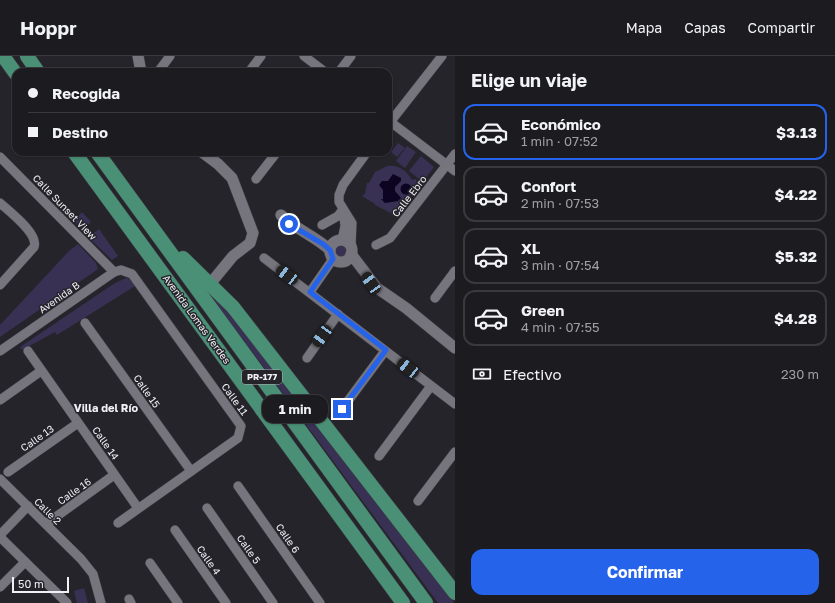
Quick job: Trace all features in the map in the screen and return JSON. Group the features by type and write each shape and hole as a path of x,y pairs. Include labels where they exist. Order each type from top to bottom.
{"highway":[{"path":"3,56 12,68"},
{"path":"27,56 35,68"},
{"name":"Avenida Lomas Verdes","path":"77,156 403,603"},
{"name":"Avenida Lomas Verdes","path":"100,156 426,603"},
{"path":"152,226 234,307 455,593"},
{"path":"384,575 396,603"}],"street":[{"path":"138,56 141,68"},
{"path":"161,68 170,56"},
{"path":"252,68 261,56"},
{"path":"304,56 320,68"},
{"path":"342,68 351,56"},
{"path":"392,118 442,56"},
{"path":"392,124 455,171"},
{"name":"Calle Ebro","path":"376,245 390,238 455,154"},
{"path":"207,156 232,178 253,233 250,243 233,256 210,284"},
{"path":"256,180 274,156"},
{"path":"310,292 341,251 352,231 350,220 339,202 339,196 343,185 364,156"},
{"name":"Calle Sunset View","path":"0,157 114,272"},
{"path":"339,196 353,211 350,220"},
{"path":"0,203 33,235 36,242 34,247 3,274 0,285"},
{"path":"322,225 338,216 343,209"},
{"path":"341,251 345,226 343,209"},
{"path":"281,215 301,232 341,251 371,283 455,348"},
{"path":"264,258 455,404"},
{"name":"Calle 11","path":"114,272 121,270 132,274 241,426 238,438 118,523"},
{"path":"434,298 455,271"},
{"name":"Avenida B","path":"0,351 114,272"},
{"path":"307,358 338,314"},
{"name":"Calle 15","path":"85,323 191,471"},
{"path":"342,409 386,350"},
{"name":"Calle 14","path":"28,352 138,508"},
{"path":"0,400 41,371"},
{"path":"379,456 432,386"},
{"name":"Calle 13","path":"8,472 78,423"},
{"path":"418,501 455,452"},
{"name":"Calle 16","path":"46,524 114,475"},
{"name":"Calle 2","path":"0,479 81,559 93,574 101,603"},
{"name":"Calle 6","path":"238,486 320,603"},
{"path":"28,506 0,536 67,603"},
{"name":"Calle 5","path":"207,508 273,603"},
{"name":"Calle 4","path":"174,530 226,603"},
{"path":"0,587 25,562"},
{"path":"150,563 178,603"}],"shaded area":[{"path":"398,143 405,148 397,157 392,153"},
{"path":"407,146 416,152 405,168 396,161"},
{"path":"421,156 434,167 423,182 409,171"},
{"path":"387,166 399,167 405,171 412,180 416,179 419,189 405,200 403,211 397,216 375,205 362,196 365,194 367,183 369,183 375,172"},
{"path":"393,174 401,178 401,181 395,187 395,191 401,198 398,201 385,203 381,199 383,199 383,190 379,185 382,181 388,181"},
{"path":"404,184 408,184 410,185 410,193 404,194 401,191 401,187"},
{"path":"82,212 91,222 83,230 74,221"},
{"path":"99,229 118,256 112,260 88,237"},
{"path":"78,244 96,263 98,269 0,337 0,325 69,251"},
{"path":"338,244 344,244 348,248 348,254 344,258 338,258 334,254 334,248"},
{"path":"126,278 129,279 135,286 57,335 55,332 22,350 20,347 115,283"},
{"path":"202,284 230,311 454,603 438,603"},
{"path":"84,588 88,603 77,603 74,591"}],"district":[{"name":"Villa del Río","path":"106,408"}],"route":[{"path":"289,224 323,244 330,250 330,254 333,259 310,292 386,350 342,409"}]}
